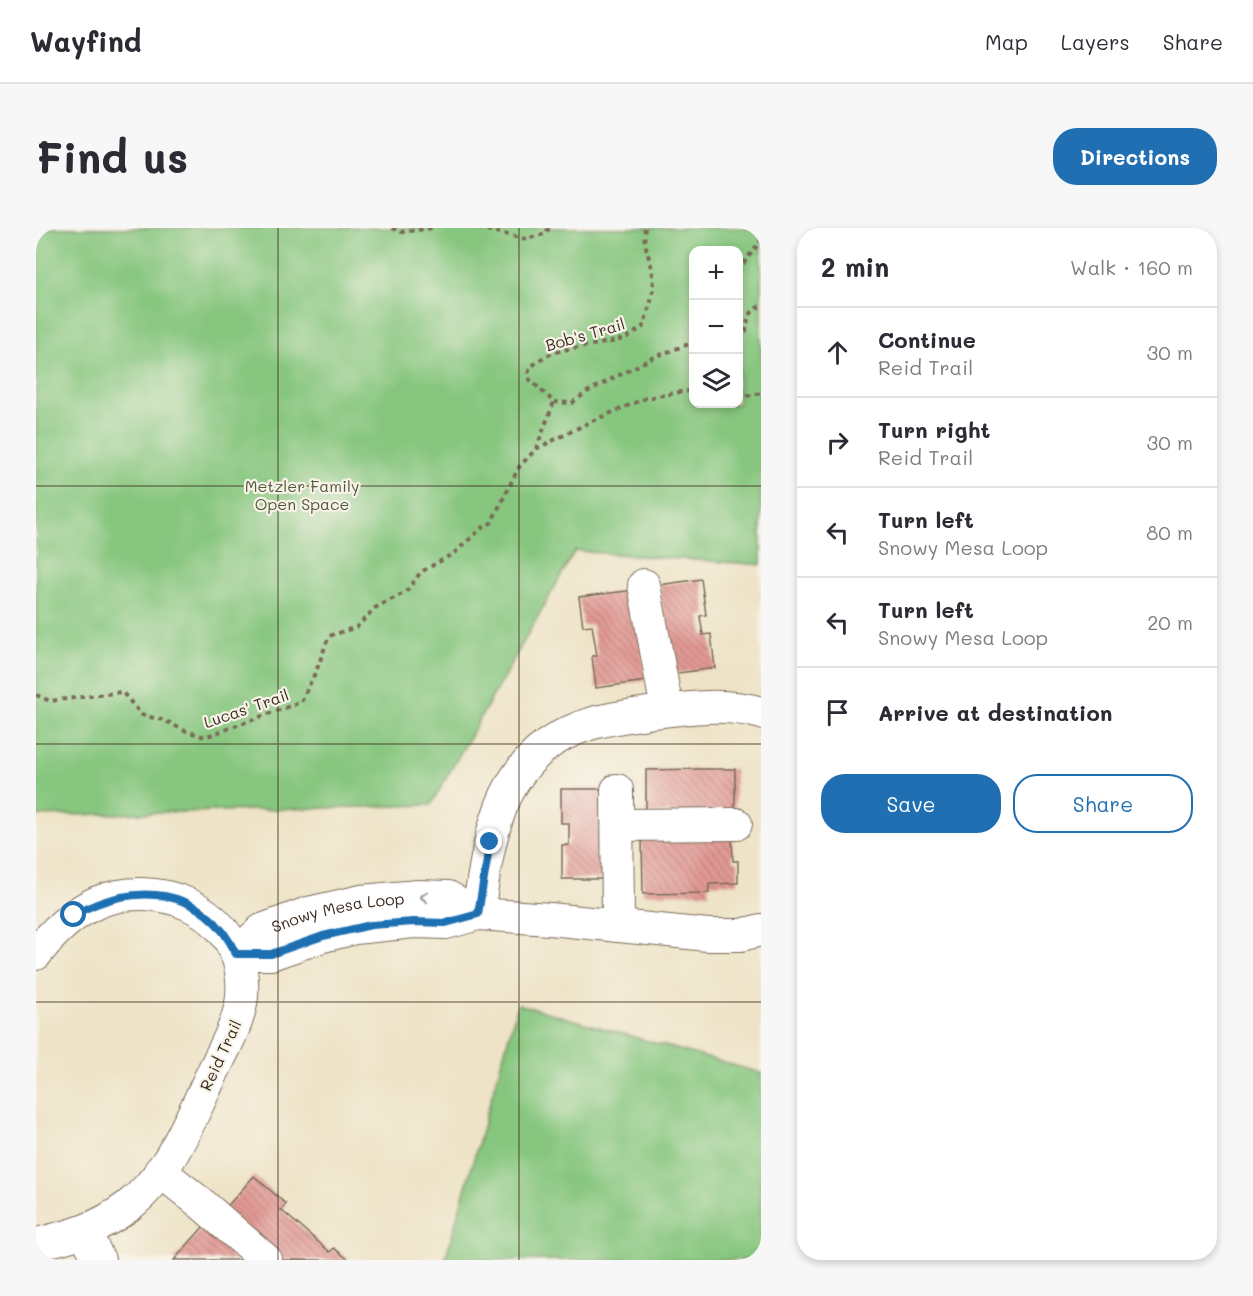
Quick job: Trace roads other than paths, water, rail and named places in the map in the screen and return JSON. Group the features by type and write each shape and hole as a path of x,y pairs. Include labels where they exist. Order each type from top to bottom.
{"street":[{"path":"644,585 667,710"},
{"path":"478,914 490,842 499,807 509,786 542,749 592,724 667,710 721,706 761,713"},
{"path":"617,790 618,926"},
{"path":"618,825 735,824"},
{"name":"Reid Trail","path":"36,954 62,924 87,908 120,896 151,894 176,899 204,913 223,931 236,954 242,984 238,1018 182,1135 145,1191 129,1206 85,1232 36,1244"},
{"name":"Snowy Mesa Loop","path":"236,954 271,954 323,936 371,925 414,922 446,923 478,914 708,935 741,935 761,930"},
{"path":"160,1171 203,1204 266,1260"},
{"path":"85,1232 99,1260"}],"park label":[{"name":"Metzler Family Open Space","path":"302,494"}]}
